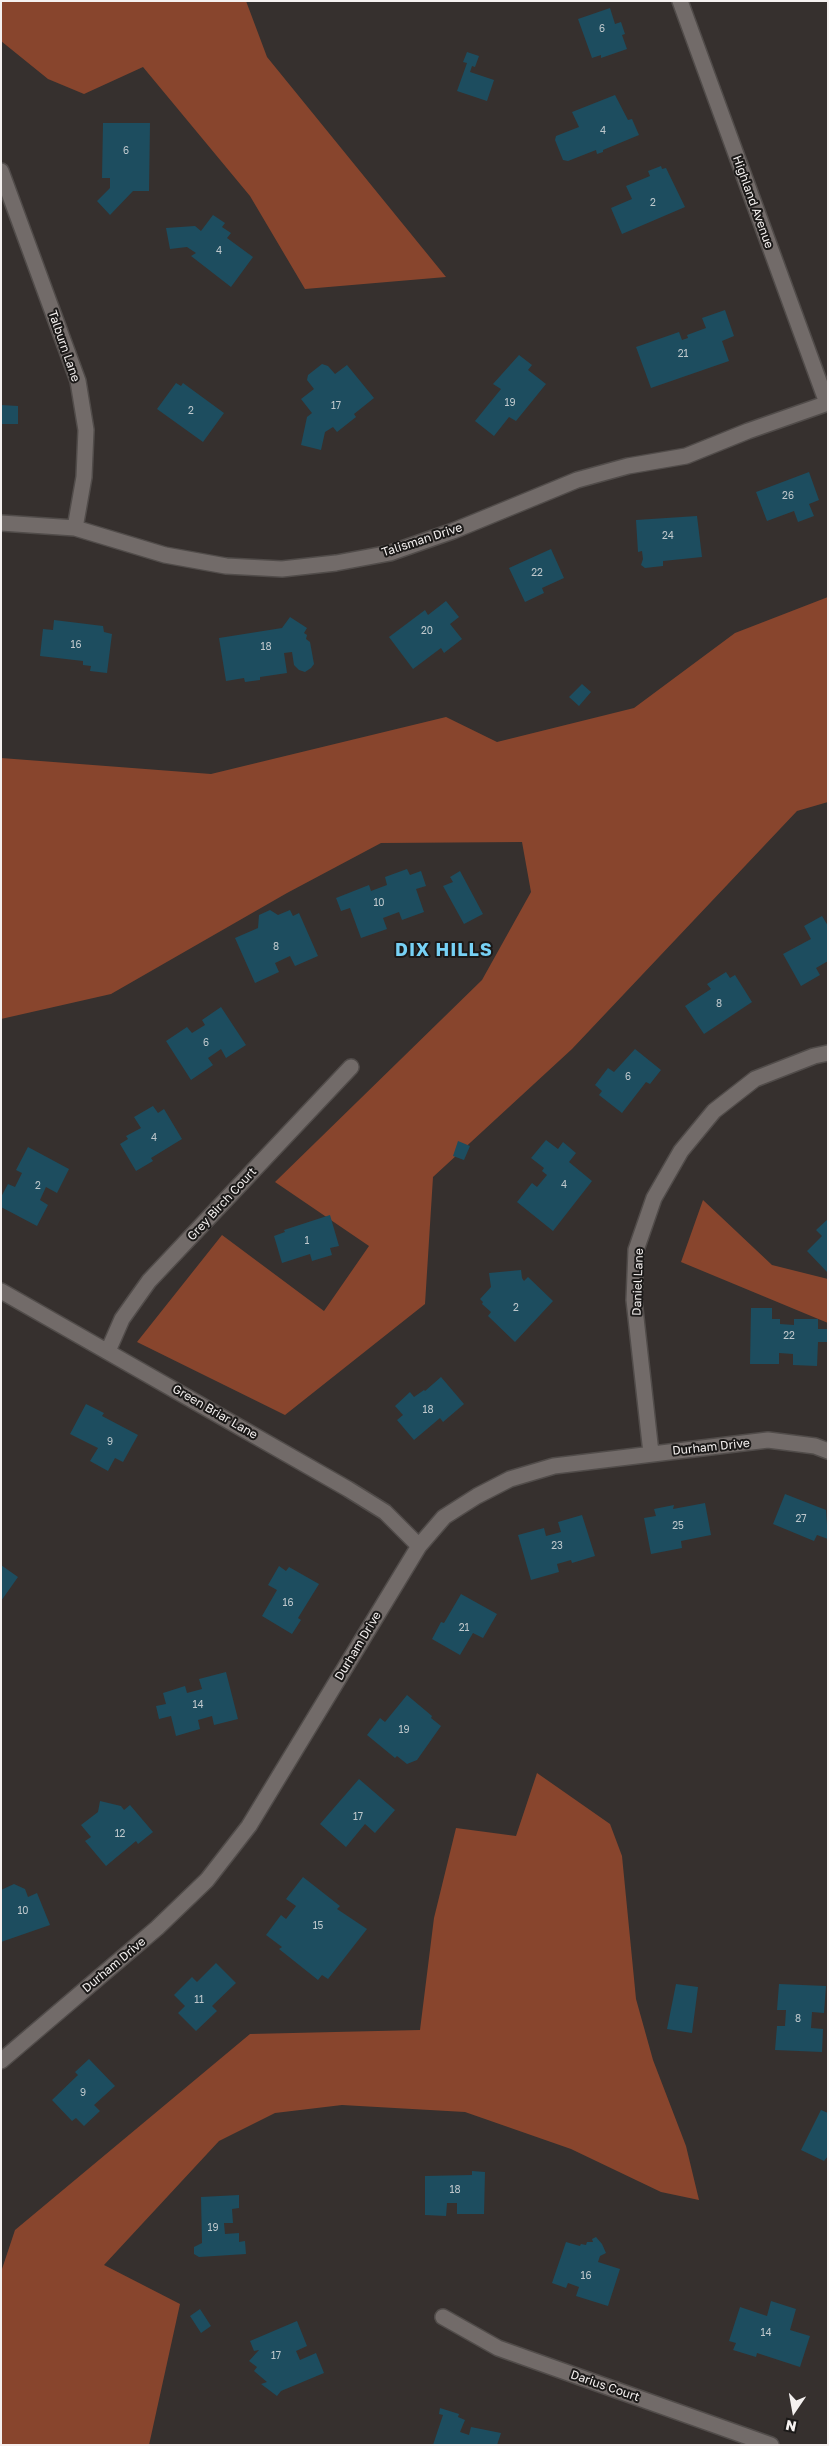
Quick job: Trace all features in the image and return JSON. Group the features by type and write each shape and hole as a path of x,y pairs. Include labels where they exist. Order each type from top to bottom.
{"street":[{"name":"Highland Avenue","path":"680,1 827,403"},
{"name":"Talburn Lane","path":"1,171 78,381 86,430 84,478 75,528"},
{"name":"Talisman Drive","path":"1,523 75,528 165,555 226,566 282,569 336,563 390,552 453,531 517,503 577,480 628,466 686,456 748,431 827,403"},
{"name":"Daniel Lane","path":"651,1453 634,1300 636,1250 654,1198 681,1151 714,1111 755,1079 814,1056 828,1053"},
{"name":"Grey Birch Court","path":"108,1351 122,1319 149,1281 351,1067"},
{"name":"Green Briar Lane","path":"1,1291 348,1489 385,1512 419,1546"},
{"name":"Durham Drive","path":"1,2061 157,1928 207,1880 249,1826 419,1546 444,1517 476,1496 510,1479 554,1466 768,1440 815,1446 828,1450"},
{"name":"Darius Court","path":"443,2317 498,2348 771,2445"}],"shaded area":[{"path":"1,1 246,1 267,57 446,277 305,289 250,196 143,67 84,94 48,79 1,41"},
{"path":"828,597 828,802 797,811 572,1049 433,1177 425,1304 285,1415 137,1342 222,1235 324,1311 369,1246 275,1182 482,980 531,892 522,842 381,843 287,893 111,994 1,1019 1,758 211,774 446,717 497,742 634,708 735,633"},
{"path":"703,1200 772,1265 828,1279 828,1323 681,1262"},
{"path":"537,1773 610,1824 622,1856 636,1999 653,2060 686,2146 699,2200 661,2192 571,2149 465,2112 342,2105 275,2113 219,2141 104,2265 180,2304 149,2445 1,2445 1,2272 15,2230 250,2034 420,2030 434,1918 456,1828 516,1836"}],"building":[{"path":"610,8 615,24 621,22 625,34 622,35 627,49 601,58 601,55 592,58 578,19"},
{"path":"467,52 479,56 475,67 472,66 470,72 494,80 487,101 457,91 467,63 463,62"},
{"path":"615,95 628,120 632,119 639,135 597,154 596,150 568,161 563,160 555,140 556,136 579,127 572,112"},
{"path":"103,123 150,123 149,191 133,191 110,215 97,201 110,188 110,178 102,178"},
{"path":"661,166 662,169 666,168 685,207 622,234 611,208 632,199 626,186 650,176 648,171"},
{"path":"213,215 225,223 222,227 231,233 227,238 253,257 231,287 191,256 196,253 187,247 170,249 166,228 195,226 201,231"},
{"path":"725,310 734,336 722,341 729,361 651,388 636,347 679,332 682,340 688,338 687,335 706,328 702,318"},
{"path":"519,355 532,365 528,370 546,384 516,421 509,417 494,436 475,421 501,389 493,384"},
{"path":"322,364 328,366 335,374 347,365 374,398 354,414 356,417 337,432 333,427 325,432 321,450 301,445 307,417 312,413 301,399 314,389 307,380 308,375"},
{"path":"176,383 181,386 183,383 224,413 203,442 157,409"},
{"path":"1,405 18,406 18,424 1,424"},
{"path":"809,472 819,500 809,504 814,516 798,522 794,511 767,521 756,492"},
{"path":"697,516 702,557 663,561 663,566 645,568 641,565 643,559 642,551 638,552 636,520"},
{"path":"551,549 564,578 542,588 544,593 525,602 509,568"},
{"path":"446,601 459,617 450,624 462,639 444,653 441,648 413,669 389,637 425,610 428,615"},
{"path":"290,617 307,628 304,633 307,635 306,639 310,642 314,664 311,668 305,672 299,670 294,665 292,652 284,653 287,673 260,677 260,680 245,682 244,678 226,681 219,638 282,628"},
{"path":"54,620 103,626 104,632 112,634 107,673 90,671 91,666 83,665 83,661 40,656 43,629 53,630"},
{"path":"582,684 591,692 579,706 569,697"},
{"path":"407,869 410,875 421,871 426,886 416,889 424,912 402,920 399,912 383,918 387,929 361,938 350,908 341,911 336,898 369,885 371,891 387,885 385,877"},
{"path":"460,871 483,914 464,924 443,886 453,882 450,877"},
{"path":"270,910 278,915 290,910 293,916 299,913 318,956 295,966 290,956 275,963 279,972 255,983 235,938 258,928 259,915"},
{"path":"822,916 828,926 828,961 816,968 820,975 801,986 783,954 811,939 804,926"},
{"path":"726,972 730,978 735,975 752,1002 704,1034 685,1006 711,989 707,984"},
{"path":"221,1007 246,1045 226,1058 221,1049 208,1058 213,1065 191,1080 166,1041 187,1027 192,1033 205,1025 202,1020"},
{"path":"635,1049 661,1070 650,1084 646,1082 622,1113 599,1095 602,1091 595,1085 608,1068 614,1072"},
{"path":"153,1106 158,1113 164,1109 182,1139 151,1158 153,1161 136,1171 120,1144 128,1139 126,1136 141,1128 134,1117"},
{"path":"546,1140 558,1149 563,1142 576,1153 569,1162 592,1181 553,1231 517,1202 532,1183 537,1187 547,1175 542,1171 544,1168 531,1158"},
{"path":"458,1141 470,1146 464,1160 453,1156"},
{"path":"28,1147 69,1169 57,1193 46,1187 40,1200 48,1205 37,1226 1,1207 1,1197 8,1184 15,1187 22,1173 16,1170"},
{"path":"330,1215 339,1246 330,1248 332,1255 312,1261 310,1254 282,1263 274,1236 285,1232 284,1230"},
{"path":"828,1219 828,1273 807,1251 822,1236 816,1230"},
{"path":"521,1270 524,1281 528,1277 553,1301 515,1342 488,1316 491,1312 482,1304 483,1302 480,1299 491,1287 489,1273"},
{"path":"751,1308 772,1308 772,1319 780,1319 780,1324 794,1325 794,1319 818,1319 818,1329 828,1329 828,1342 818,1342 817,1366 793,1365 793,1354 779,1353 779,1364 750,1364"},
{"path":"441,1377 464,1404 443,1422 440,1418 414,1440 397,1420 403,1415 395,1406 410,1392 414,1397 425,1391"},
{"path":"86,1404 104,1413 102,1416 138,1435 123,1462 115,1458 108,1471 90,1461 98,1448 70,1434"},
{"path":"785,1494 826,1510 828,1539 817,1535 814,1541 773,1524"},
{"path":"705,1503 711,1535 681,1541 682,1548 651,1554 644,1518 656,1516 654,1509 674,1505 673,1509"},
{"path":"582,1515 595,1556 572,1563 571,1560 557,1564 559,1572 531,1580 518,1535 544,1528 546,1536 561,1532 558,1522"},
{"path":"1,1565 18,1577 1,1601"},
{"path":"279,1566 286,1571 289,1567 319,1584 298,1618 301,1620 292,1634 262,1616 277,1590 268,1585"},
{"path":"461,1594 497,1614 483,1638 473,1633 460,1655 432,1639 441,1622 444,1623"},
{"path":"226,1672 238,1719 214,1725 212,1716 198,1720 200,1729 176,1736 171,1716 159,1719 156,1706 166,1704 163,1693 185,1686 187,1693 202,1689 199,1679"},
{"path":"407,1695 441,1726 417,1760 407,1764 397,1756 395,1758 367,1735 380,1718 385,1722"},
{"path":"359,1779 395,1810 375,1833 365,1824 346,1847 320,1824"},
{"path":"100,1801 121,1806 124,1810 130,1805 153,1832 138,1844 136,1841 106,1866 85,1841 91,1837 81,1825 98,1812"},
{"path":"303,1877 340,1906 337,1909 367,1929 328,1979 322,1975 318,1980 279,1949 282,1947 266,1935 281,1915 286,1919 296,1906 286,1899"},
{"path":"14,1884 25,1889 28,1897 37,1893 50,1925 1,1942 1,1890"},
{"path":"216,1963 236,1983 212,2006 217,2011 196,2031 178,2013 185,2006 174,1995 192,1977 197,1982"},
{"path":"676,1984 698,1987 692,2033 667,2029"},
{"path":"779,1984 826,1986 824,2013 812,2012 811,2028 823,2029 822,2052 775,2050 777,2026 785,2026 786,2010 777,2010"},
{"path":"89,2059 115,2086 94,2105 100,2111 84,2126 76,2118 72,2121 52,2100 78,2075 75,2072"},
{"path":"821,2110 828,2113 828,2156 824,2161 801,2150"},
{"path":"472,2171 485,2172 484,2214 457,2214 457,2203 447,2203 446,2216 425,2215 425,2176 472,2175"},
{"path":"239,2195 239,2208 232,2209 233,2223 224,2223 225,2234 239,2233 239,2242 245,2241 246,2254 199,2257 194,2254 194,2247 202,2243 201,2197"},
{"path":"596,2237 606,2253 600,2256 598,2262 620,2269 608,2306 576,2296 579,2287 568,2283 566,2288 552,2283 566,2242 580,2246 581,2244 586,2245 587,2242 593,2242 592,2239"},
{"path":"771,2301 796,2309 790,2330 810,2336 800,2367 757,2353 756,2357 733,2350 736,2343 729,2341 740,2307 767,2316"},
{"path":"200,2309 211,2326 201,2333 190,2316"},
{"path":"297,2321 307,2346 296,2351 300,2360 316,2353 324,2373 281,2391 277,2396 261,2384 267,2382 254,2371 257,2367 249,2361 259,2350 254,2351 250,2341"},
{"path":"440,2408 459,2414 458,2417 465,2420 460,2432 469,2435 471,2427 501,2433 497,2445 433,2445 443,2415 439,2414"}],"district":[{"name":"DIX HILLS","path":"444,950"}]}
